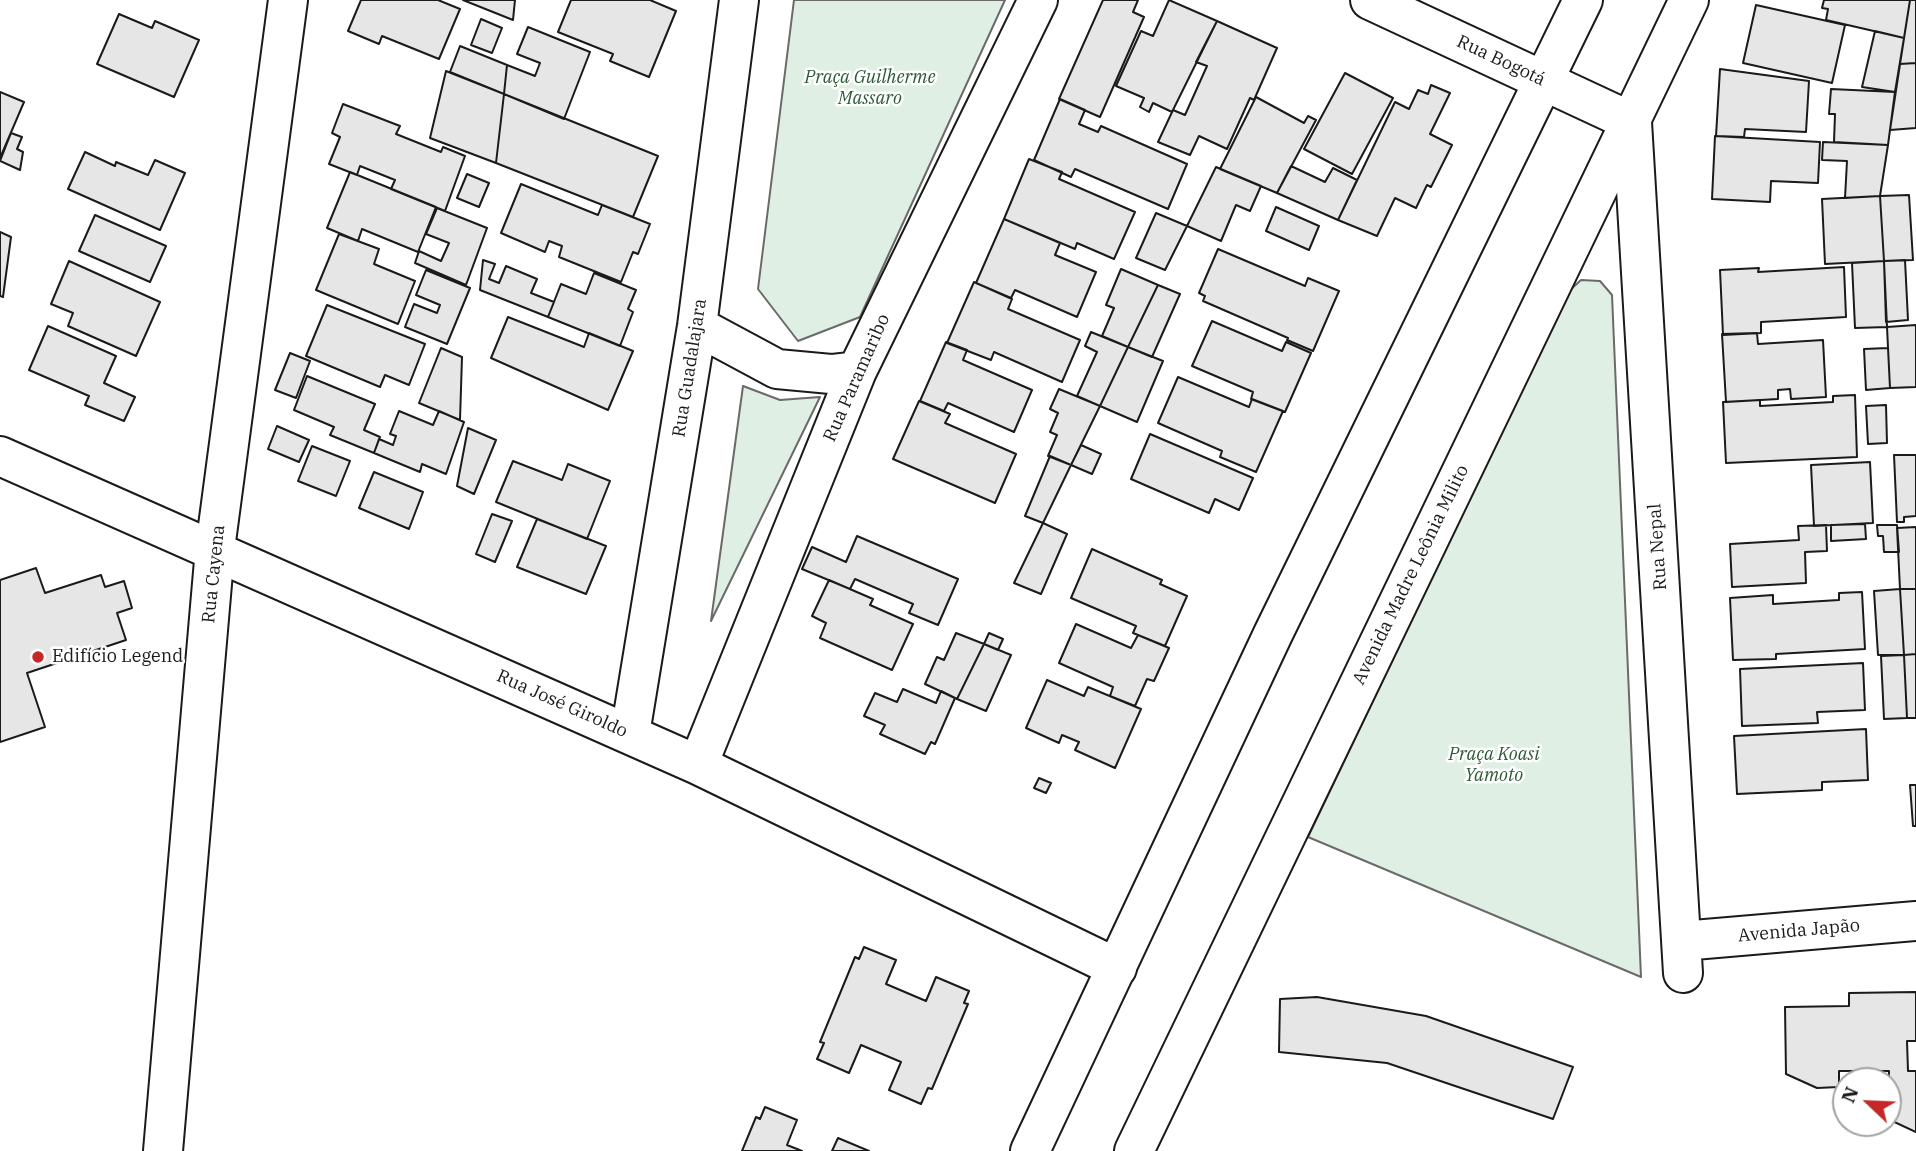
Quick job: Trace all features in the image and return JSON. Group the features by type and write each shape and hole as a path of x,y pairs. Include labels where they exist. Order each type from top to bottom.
{"street":[{"name":"Rua Cayena","path":"163,1151 215,549 288,0"},
{"name":"Rua Guadalajara","path":"630,734 697,326 739,0"},
{"name":"Rua Paramaribo","path":"698,765 857,372 1038,0"},
{"name":"Rua Bogotá","path":"1370,0 1632,122"},
{"path":"1030,1151 1273,634 1583,0"},
{"name":"Avenida Madre Leônia Milito","path":"1134,1151 1689,0"},
{"name":"Rua Nepal","path":"1632,122 1682,957"},
{"path":"697,326 777,369 831,374 857,372"},
{"name":"Rua José Giroldo","path":"0,456 698,765 1117,968"},
{"name":"Avenida Japão","path":"1682,957 1916,921"}],"green space":[{"name":"Praça Guilherme Massaro","path":"794,0 1005,0 860,317 798,341 758,289"},
{"name":"Praça Koasi Yamoto","path":"1581,280 1600,281 1612,295 1641,977 1308,837 1568,292"},
{"path":"743,386 780,400 820,397 711,621"}],"building":[{"path":"361,0 438,0 460,9 439,59 382,36 379,44 348,31"},
{"path":"463,0 515,0 513,20"},
{"path":"571,0 650,0 676,11 649,77 610,61 613,54 558,32"},
{"path":"1103,0 1138,0 1133,12 1144,17 1100,117 1059,99"},
{"path":"1169,0 1217,21 1172,112 1153,103 1149,112 1140,107 1144,98 1116,86 1141,31 1153,36"},
{"path":"1824,0 1910,0 1904,38 1826,20 1828,9 1822,8"},
{"path":"1910,0 1916,0 1916,63 1900,64"},
{"path":"1756,5 1845,25 1832,83 1743,63"},
{"path":"119,14 152,28 155,21 199,40 174,97 97,64"},
{"path":"481,19 502,28 492,53 471,45"},
{"path":"1217,21 1277,48 1254,100 1250,98 1227,149 1199,136 1190,155 1158,142 1173,110 1185,115 1207,66 1196,62"},
{"path":"528,27 590,52 564,119 504,94 507,65 535,76 540,63 517,54"},
{"path":"1875,31 1904,38 1895,92 1862,87"},
{"path":"460,46 507,65 504,94 450,72"},
{"path":"1916,63 1916,128 1890,130 1900,64"},
{"path":"1720,69 1809,81 1806,132 1745,129 1744,137 1716,136"},
{"path":"446,71 504,94 496,163 430,138"},
{"path":"1345,73 1393,98 1352,174 1304,149"},
{"path":"1431,85 1450,93 1430,134 1452,145 1431,187 1427,185 1416,208 1395,198 1377,236 1338,220 1395,102 1409,109 1418,90 1428,94"},
{"path":"1831,89 1895,92 1888,145 1834,142 1835,114 1829,114"},
{"path":"0,92 24,102 0,158"},
{"path":"504,94 658,156 633,217 496,163"},
{"path":"1256,97 1304,123 1308,116 1316,120 1277,193 1220,169"},
{"path":"1060,99 1085,110 1079,124 1098,132 1101,126 1187,164 1168,209 1075,169 1071,177 1034,160"},
{"path":"343,104 400,126 396,134 441,152 443,147 465,156 445,211 391,189 395,180 360,166 357,175 329,164 340,137 332,133"},
{"path":"11,133 22,137 17,149 23,152 20,170 0,161"},
{"path":"1715,136 1820,142 1818,183 1771,181 1770,202 1712,199"},
{"path":"1823,142 1888,145 1880,196 1845,198 1847,161 1822,160"},
{"path":"85,152 115,166 116,162 148,175 155,160 185,173 160,230 68,189"},
{"path":"1029,159 1062,172 1059,179 1135,212 1114,259 1077,243 1075,249 1004,219"},
{"path":"1291,166 1325,182 1333,168 1357,180 1338,220 1277,193"},
{"path":"1216,167 1261,186 1250,211 1236,205 1221,241 1187,226"},
{"path":"350,172 436,207 418,252 362,229 358,241 327,228"},
{"path":"467,174 489,183 479,207 457,198"},
{"path":"521,184 598,215 602,205 650,224 638,254 633,252 621,282 559,257 562,246 549,241 545,252 501,233"},
{"path":"1909,195 1913,260 1884,261 1880,196"},
{"path":"1880,196 1884,261 1825,264 1822,199"},
{"path":"1276,207 1319,226 1309,250 1266,231"},
{"path":"437,208 487,228 466,285 415,263 419,251 441,261 449,243 426,234"},
{"path":"1156,213 1187,226 1165,270 1136,258"},
{"path":"95,215 166,246 150,282 79,251"},
{"path":"1004,219 1060,243 1055,255 1096,272 1077,317 1015,290 1011,298 976,283"},
{"path":"0,232 11,237 3,297 0,296"},
{"path":"339,234 379,249 374,264 415,281 398,324 316,290"},
{"path":"1218,249 1305,286 1308,278 1339,291 1313,351 1203,301 1205,296 1199,293"},
{"path":"483,260 495,264 489,279 499,283 506,266 537,279 531,293 554,302 548,317 480,290"},
{"path":"1905,260 1908,320 1886,322 1884,261"},
{"path":"69,261 160,302 136,356 68,326 73,313 51,304"},
{"path":"1884,261 1887,327 1855,328 1852,263"},
{"path":"1844,267 1846,317 1761,322 1761,333 1723,335 1720,270 1759,268 1758,272"},
{"path":"1121,269 1158,285 1128,347 1102,336 1114,308 1106,305"},
{"path":"426,270 470,288 447,344 405,327 414,304 437,313 440,305 416,295"},
{"path":"594,273 636,290 628,309 633,312 620,346 548,317 561,284 586,294"},
{"path":"974,282 1012,299 1008,309 1080,340 1062,382 994,352 991,360 947,343"},
{"path":"1158,285 1180,294 1152,357 1128,347"},
{"path":"327,305 425,344 409,385 385,375 380,387 306,356"},
{"path":"508,317 584,347 589,333 633,351 608,410 491,358"},
{"path":"1212,321 1282,351 1286,342 1311,353 1285,412 1251,399 1253,392 1192,366"},
{"path":"1916,325 1916,387 1890,388 1887,327"},
{"path":"48,326 116,356 104,383 135,397 124,421 85,405 89,396 29,370"},
{"path":"1091,332 1128,347 1100,406 1077,396 1097,352 1085,346"},
{"path":"1757,333 1758,344 1823,340 1826,397 1791,399 1790,389 1778,390 1778,399 1726,402 1722,334"},
{"path":"946,342 967,350 963,360 1032,390 1014,432 948,403 944,411 920,401"},
{"path":"1128,347 1163,361 1137,422 1100,406"},
{"path":"441,348 462,357 460,420 419,403"},
{"path":"1888,348 1890,388 1866,390 1864,349"},
{"path":"290,353 310,361 296,398 275,390"},
{"path":"307,376 375,404 364,430 380,437 374,453 330,435 334,427 294,410"},
{"path":"1178,377 1249,407 1252,399 1283,411 1256,472 1220,457 1222,451 1158,423"},
{"path":"1059,389 1100,406 1071,465 1048,456 1057,435 1050,432 1058,413 1050,409"},
{"path":"1855,395 1857,457 1726,463 1723,402 1760,400 1760,406 1833,402 1833,396"},
{"path":"919,401 950,414 945,423 1016,454 995,503 893,459"},
{"path":"1886,405 1887,443 1868,444 1866,406"},
{"path":"399,411 433,425 439,411 464,422 446,474 422,464 420,472 374,453 379,439 393,445 396,436 390,434"},
{"path":"277,426 309,440 299,462 268,449"},
{"path":"468,428 496,440 474,494 457,486"},
{"path":"1150,434 1253,478 1239,510 1215,499 1209,513 1131,479"},
{"path":"1081,445 1101,454 1092,474 1071,465"},
{"path":"312,446 350,461 336,496 298,481"},
{"path":"1894,455 1916,455 1916,516 1904,517 1904,522 1897,522"},
{"path":"1050,456 1071,465 1043,523 1025,516"},
{"path":"513,461 562,480 568,464 610,481 587,539 496,502"},
{"path":"1870,462 1873,523 1814,526 1811,465"},
{"path":"374,472 423,492 409,529 359,508"},
{"path":"492,514 512,521 495,562 476,554"},
{"path":"537,519 606,546 586,594 517,567"},
{"path":"1043,523 1067,534 1041,594 1014,583"},
{"path":"1865,524 1866,539 1831,541 1831,525"},
{"path":"1826,525 1827,551 1805,552 1806,583 1732,587 1730,544 1799,540 1798,526"},
{"path":"1877,525 1897,525 1899,552 1884,552 1883,536 1878,536"},
{"path":"1916,527 1916,589 1900,589 1897,528"},
{"path":"857,536 958,579 938,625 909,613 913,604 855,579 850,589 802,569 812,547 846,562"},
{"path":"1092,549 1162,580 1160,584 1187,596 1165,646 1133,633 1136,626 1071,598"},
{"name":"Edifício Legend","path":"36,568 45,593 101,575 105,587 124,581 132,608 117,613 126,640 27,673 45,727 0,742 0,580"},
{"path":"829,580 873,599 870,605 913,624 892,670 820,638 826,623 812,616"},
{"path":"1900,589 1916,589 1916,654 1904,655"},
{"path":"1900,589 1904,655 1878,655 1874,591"},
{"path":"1862,592 1865,649 1776,654 1776,659 1733,660 1730,598 1773,595 1773,604 1839,600 1839,593"},
{"path":"1076,624 1131,648 1138,635 1169,648 1154,681 1147,679 1135,706 1110,696 1113,687 1059,663"},
{"path":"956,633 984,644 957,699 925,684 937,657 944,660"},
{"path":"989,633 1003,639 998,650 984,644"},
{"path":"984,644 1011,655 986,711 957,699"},
{"path":"1916,654 1916,718 1907,718 1904,655"},
{"path":"1904,655 1907,718 1884,719 1881,656"},
{"path":"1863,663 1865,710 1817,712 1818,723 1742,726 1740,669"},
{"path":"1047,680 1084,696 1088,687 1141,709 1115,768 1075,750 1079,742 1062,735 1059,743 1026,728"},
{"path":"903,689 936,703 941,691 955,698 935,744 931,742 925,754 880,734 885,725 864,716 875,693 897,702"},
{"path":"1866,729 1868,780 1822,782 1822,790 1737,794 1734,736"},
{"path":"1039,778 1051,783 1046,793 1034,788"},
{"path":"1910,785 1916,785 1916,826 1913,826"},
{"path":"864,947 896,960 886,984 926,1001 936,977 969,991 964,1003 968,1004 932,1089 928,1088 921,1104 889,1090 901,1062 861,1045 849,1073 817,1059 824,1043 820,1042 855,957 859,959"},
{"path":"1916,992 1916,1041 1907,1041 1908,1071 1916,1071 1916,1132 1902,1126 1902,1067 1832,1067 1832,1087 1817,1088 1786,1074 1785,1007 1849,1006 1849,993"},
{"path":"1317,997 1426,1016 1573,1067 1553,1119 1387,1063 1279,1052 1280,999"},
{"path":"765,1107 797,1120 787,1145 802,1151 742,1151 756,1117 760,1119"},
{"path":"838,1138 869,1151 832,1151"}],"place":[{"name":"Edifício Legend","path":"38,657"}]}
